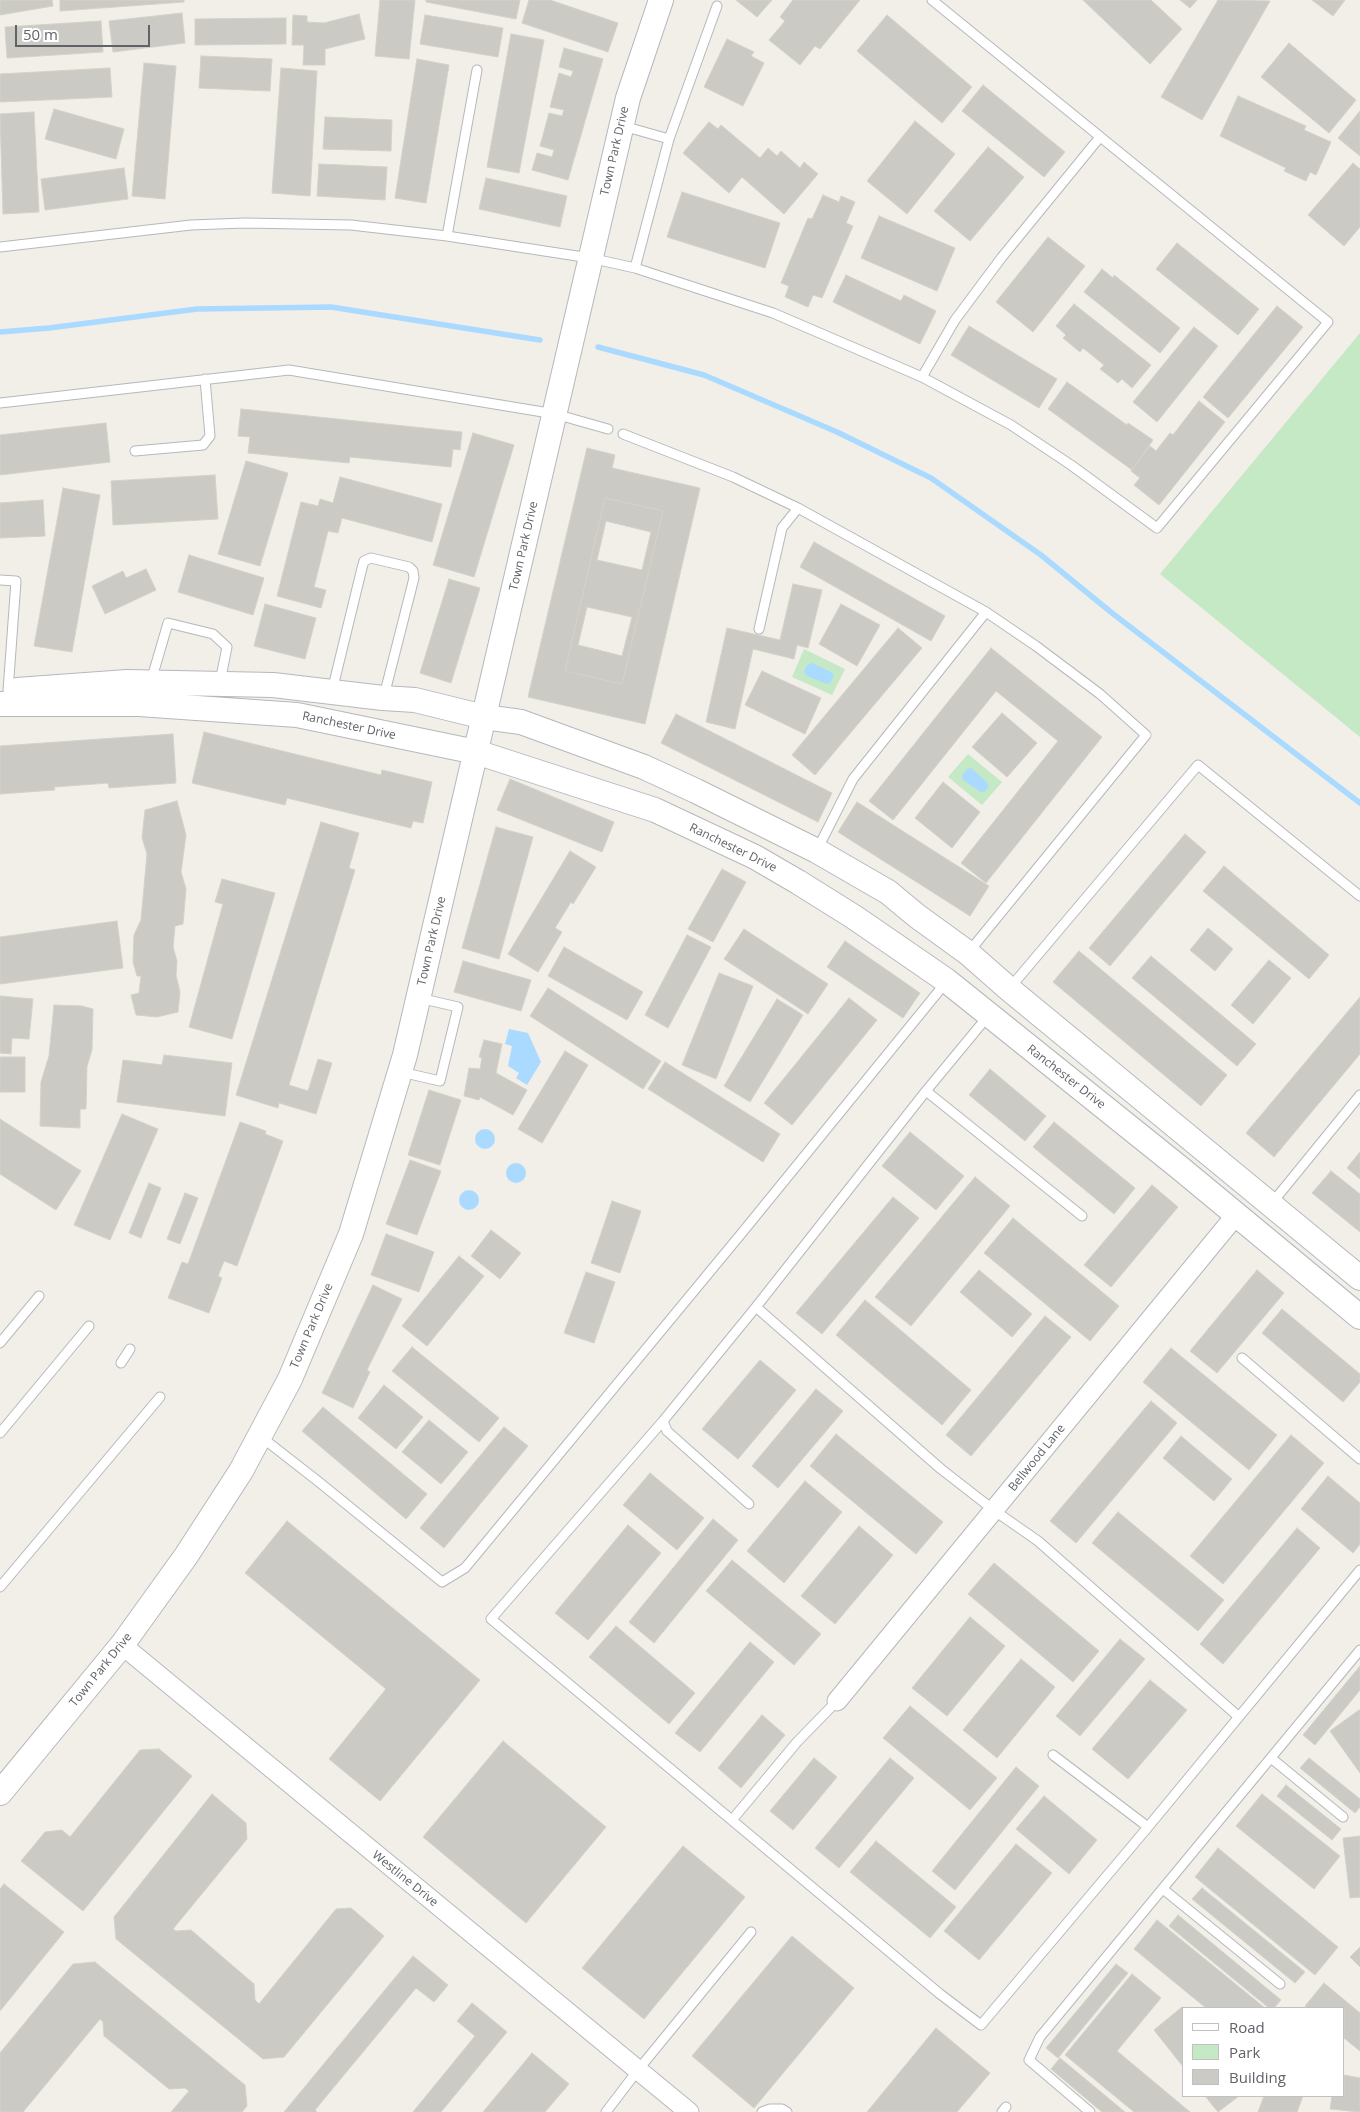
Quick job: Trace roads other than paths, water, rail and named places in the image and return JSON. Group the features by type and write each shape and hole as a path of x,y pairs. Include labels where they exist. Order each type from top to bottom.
{"street":[{"name":"Town Park Drive","path":"0,1793 122,1646 186,1556 241,1471 290,1379 351,1234 400,1072 419,998 621,126 628,98 661,0"},
{"path":"3,696 127,682 273,685 415,700 484,717 521,722 644,768 817,850 888,892 917,916 968,953 1009,989 1360,1278"},
{"path":"203,708 211,684"},
{"name":"Ranchester Drive","path":"3,696 297,715 476,752 655,810 754,857 854,917 947,981 1180,1168 1360,1318"},
{"path":"754,857 768,827"},
{"path":"988,1015 1009,989"},
{"path":"1180,1168 1199,1146"},
{"name":"Bellwood Lane","path":"837,1701 1236,1215"},
{"name":"Westline Drive","path":"122,1646 689,2112"}],"lane":[{"path":"0,247 191,225 245,223 350,225 447,236 590,258 635,268 773,313 922,377 1011,425 1071,465 1157,528 1328,322 932,0"},
{"path":"635,268 669,139 717,6"},
{"path":"447,236 477,70"},
{"path":"621,126 669,139"},
{"path":"922,377 955,320 1002,257 1100,137"},
{"path":"0,403 289,370 554,414 608,429"},
{"path":"134,451 203,445 210,436 205,379"},
{"path":"623,434 733,478 798,508 986,612 1036,646 1100,694 1146,735 968,953"},
{"path":"759,629 782,528 798,508"},
{"path":"332,692 364,560 371,558 409,567 413,571 414,578 383,698"},
{"path":"0,580 16,581 3,696"},
{"path":"817,850 853,779 986,612"},
{"path":"151,683 168,623 214,634 227,647 211,684"},
{"path":"1009,989 1198,764 1360,896"},
{"path":"259,1436 442,1582 464,1568 736,1240 947,981"},
{"path":"400,1072 440,1081 458,1007 419,998"},
{"path":"988,1015 663,1421 491,1619 932,1988 981,2024 1148,1827 1360,1570"},
{"path":"926,1091 1082,1216"},
{"path":"1271,1205 1360,1095"},
{"path":"0,1343 39,1296"},
{"path":"756,1307 941,1469 994,1511 1038,1541 1239,1717"},
{"path":"0,1433 89,1326"},
{"path":"121,1363 130,1349"},
{"path":"1242,1358 1360,1459"},
{"path":"0,1587 160,1397"},
{"path":"663,1421 667,1430 749,1504"},
{"path":"1090,2112 1029,2060 1040,2037 1360,1650"},
{"path":"732,1820 797,1742 837,1701"},
{"path":"1053,1755 1148,1827"},
{"path":"1271,1758 1344,1817"},
{"path":"1163,1888 1280,1984"},
{"path":"606,2112 751,1932"},
{"path":"762,2112 770,2109 782,2109 787,2112"}],"water":[{"path":"812,663 831,672 834,676 830,683 827,684 807,676 804,672 807,665"},
{"path":"971,768 987,782 989,786 984,792 963,780 962,775 967,769"},
{"path":"509,1029 528,1033 541,1062 527,1085 516,1078 519,1073 508,1066 512,1046 505,1044"},
{"path":"485,1129 492,1132 495,1139 492,1146 485,1149 478,1146 475,1139 478,1132"},
{"path":"516,1163 523,1166 526,1173 523,1180 516,1183 509,1180 506,1173 509,1166"},
{"path":"469,1190 476,1193 479,1200 476,1207 469,1210 462,1207 459,1200 462,1193"}],"waterway":[{"path":"0,332 49,328 197,309 331,307 540,340"},
{"path":"598,347 704,375 837,432 931,478 1041,555 1112,613 1360,803"}]}
